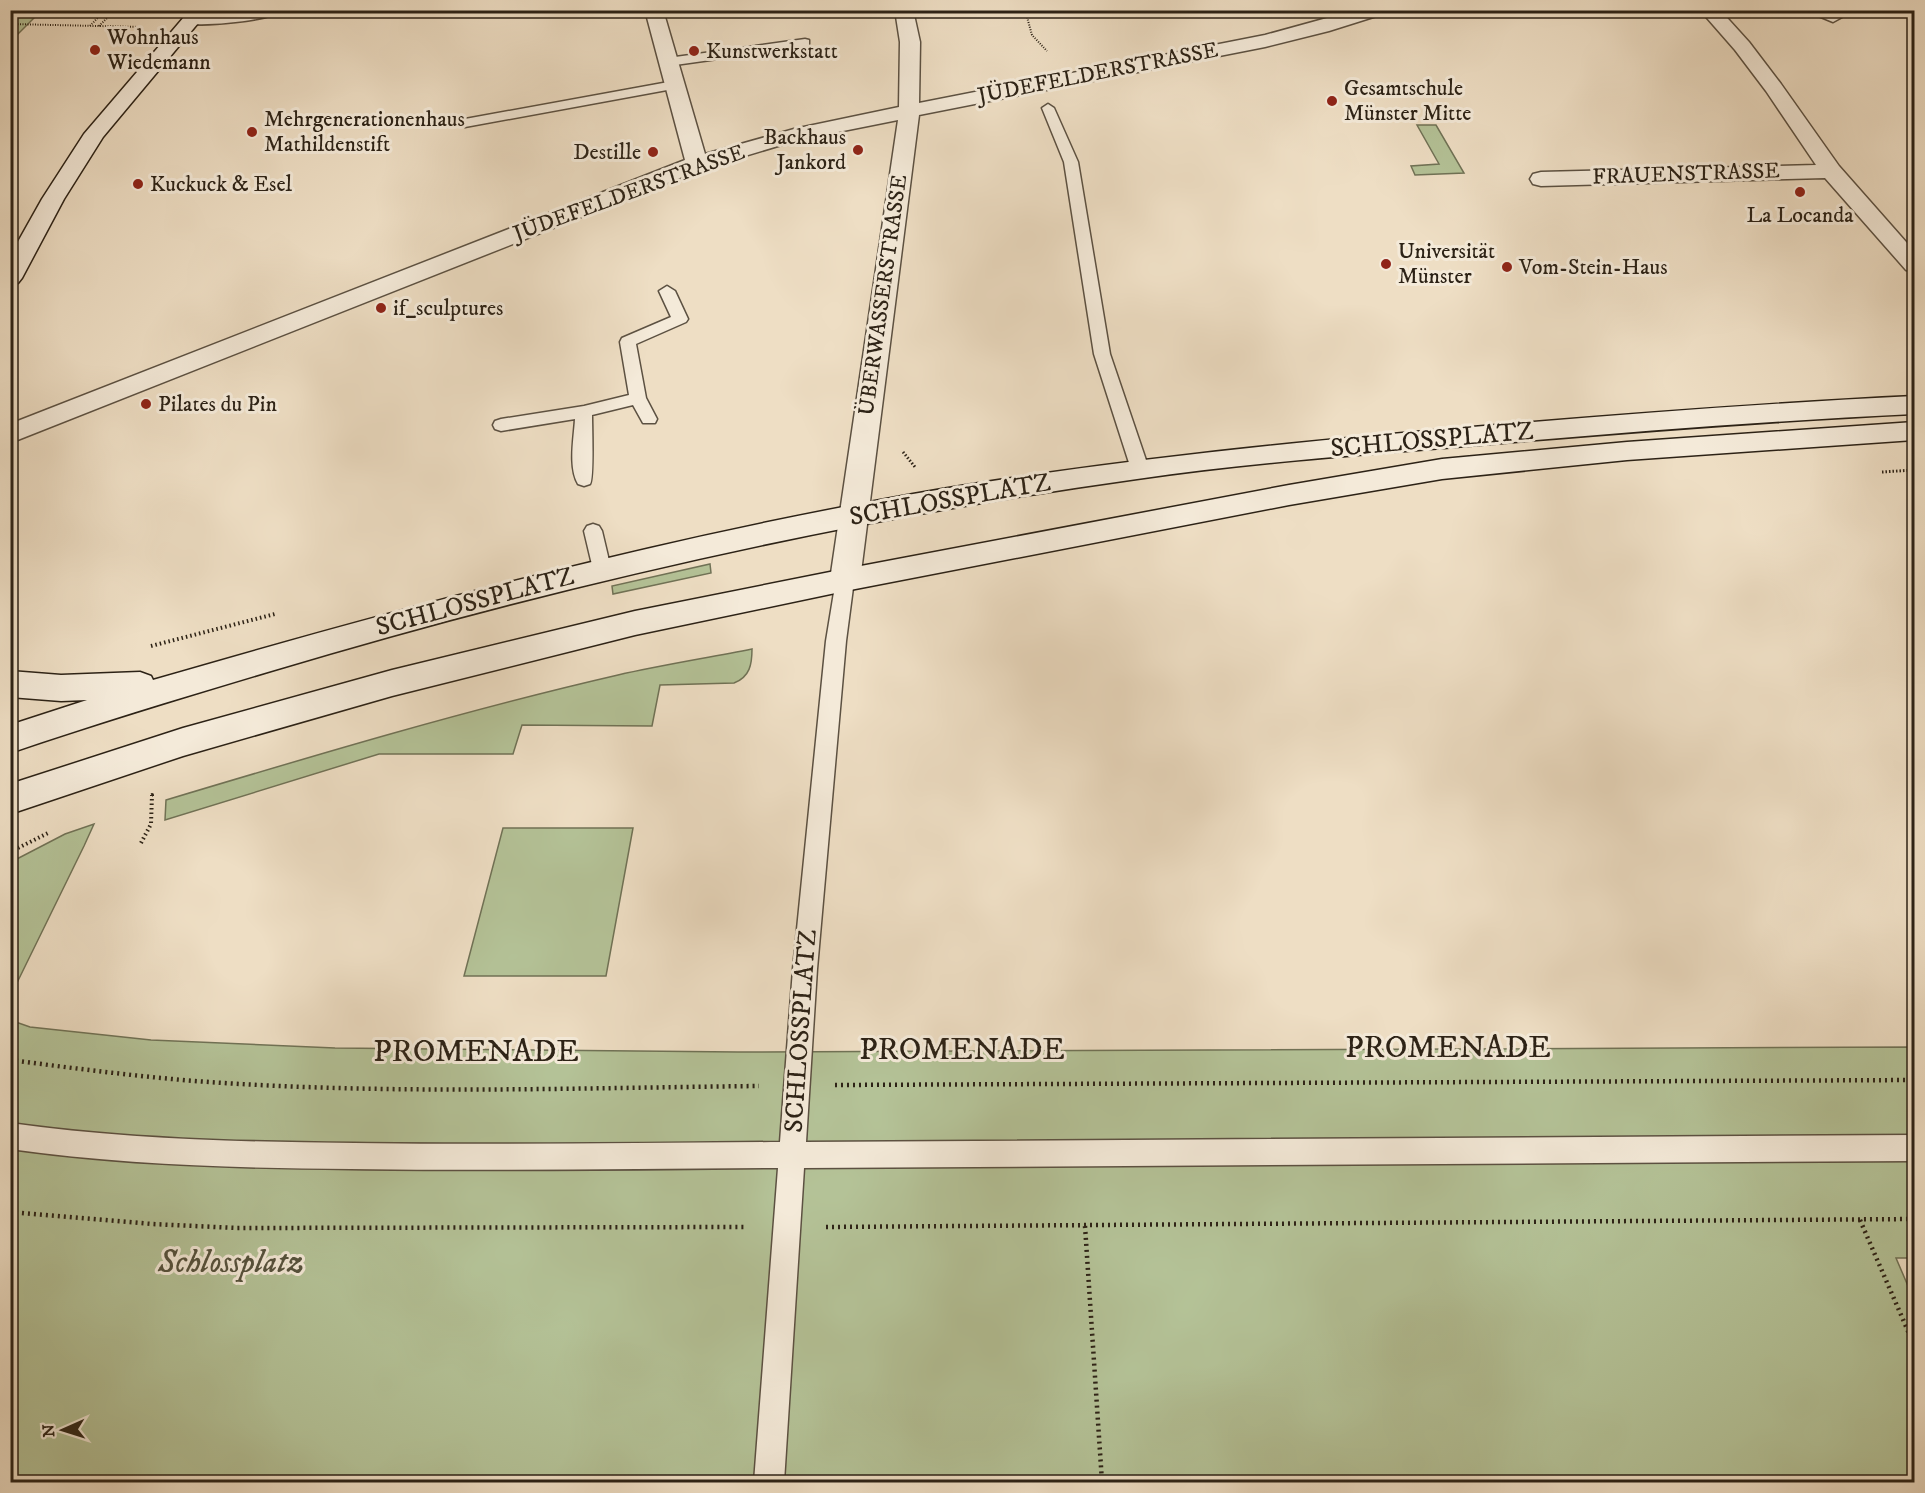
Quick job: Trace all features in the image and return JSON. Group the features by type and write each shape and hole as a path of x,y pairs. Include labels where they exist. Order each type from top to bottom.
{"street":[{"path":"10,278 53,199 94,134 192,19 219,19 272,10"},
{"path":"654,10 697,163"},
{"name":"ÜBERWASSERSTRASSE","path":"845,580 909,111 909,42 904,10"},
{"name":"JÜDEFELDERSTRASSE","path":"10,434 697,163 794,135 909,111 1041,97 1081,75 1265,41 1377,10"},
{"name":"FRAUENSTRASSE","path":"1709,10 1742,46 1774,88 1831,171 1914,265"},
{"name":"FRAUENSTRASSE","path":"1541,179 1831,171"},
{"name":"SCHLOSSPLATZ","path":"10,739 52,724 407,619 602,569 746,537 1021,486 1140,469 1327,449 1592,426 1914,405"},
{"name":"SCHLOSSPLATZ","path":"10,799 183,742 434,672 635,623 845,580 1289,495 1442,469 1627,451 1914,431"},
{"path":"10,684 61,688 190,683"}],"lane":[{"path":"1810,10 1833,18 1849,10"},
{"path":"668,62 805,43"},
{"path":"465,123 674,86"},
{"path":"1041,97 1071,162 1102,354 1140,469"},
{"path":"649,419 638,398 628,342 680,319 667,291"},
{"path":"501,425 584,412 638,398"},
{"path":"584,412 582,465 584,480"},
{"path":"593,531 602,569"},
{"name":"SCHLOSSPLATZ","path":"769,1482 806,957 836,641 845,580"},
{"path":"10,1136 101,1147 188,1152 415,1157 1914,1148"}],"path":[{"path":"90,26 105,10"},
{"path":"1025,10 1032,36 1081,75"},
{"path":"99,26 109,16 134,15"},
{"path":"10,24 99,26 192,19"},
{"path":"1879,472 1914,470"},
{"path":"141,799 152,795 151,824 141,843"},
{"path":"10,852 53,830"},
{"name":"PROMENADE","path":"10,1060 101,1073 302,1086 798,1086 1914,1080"},
{"path":"10,1212 152,1224 237,1228 1085,1226 1914,1219"},
{"path":"1860,1220 1914,1345"},
{"path":"1085,1226 1101,1482"}],"green space":[{"path":"11,10 41,11 11,41"},
{"path":"1417,125 1436,125 1464,173 1415,175 1411,166 1439,164"},
{"path":"710,564 711,573 613,594 612,586"},
{"path":"752,649 747,674 734,683 660,685 652,726 522,725 513,754 379,754 165,820 166,800 335,750 448,718 635,671"},
{"path":"94,824 11,995 11,862 65,834"},
{"path":"503,828 633,828 606,976 464,976"},
{"name":"Schlossplatz","path":"10,1020 30,1027 151,1040 335,1048 738,1052 1914,1047 1914,1258 1896,1258 1914,1300 1914,1482 11,1482"}],"place":[{"name":"Wohnhaus Wiedemann","path":"95,50"},
{"name":"Kunstwerkstatt","path":"694,51"},
{"name":"Gesamtschule Münster Mitte","path":"1332,101"},
{"name":"Mehrgenerationenhaus Mathildenstift","path":"252,132"},
{"name":"Backhaus Jankord","path":"858,150"},
{"name":"Destille","path":"653,152"},
{"name":"Kuckuck & Esel","path":"138,184"},
{"name":"La Locanda","path":"1800,192"},
{"name":"Universität Münster","path":"1386,264"},
{"name":"Vom-Stein-Haus","path":"1507,267"},
{"name":"if_sculptures","path":"381,308"},
{"name":"Pilates du Pin","path":"146,404"}]}
